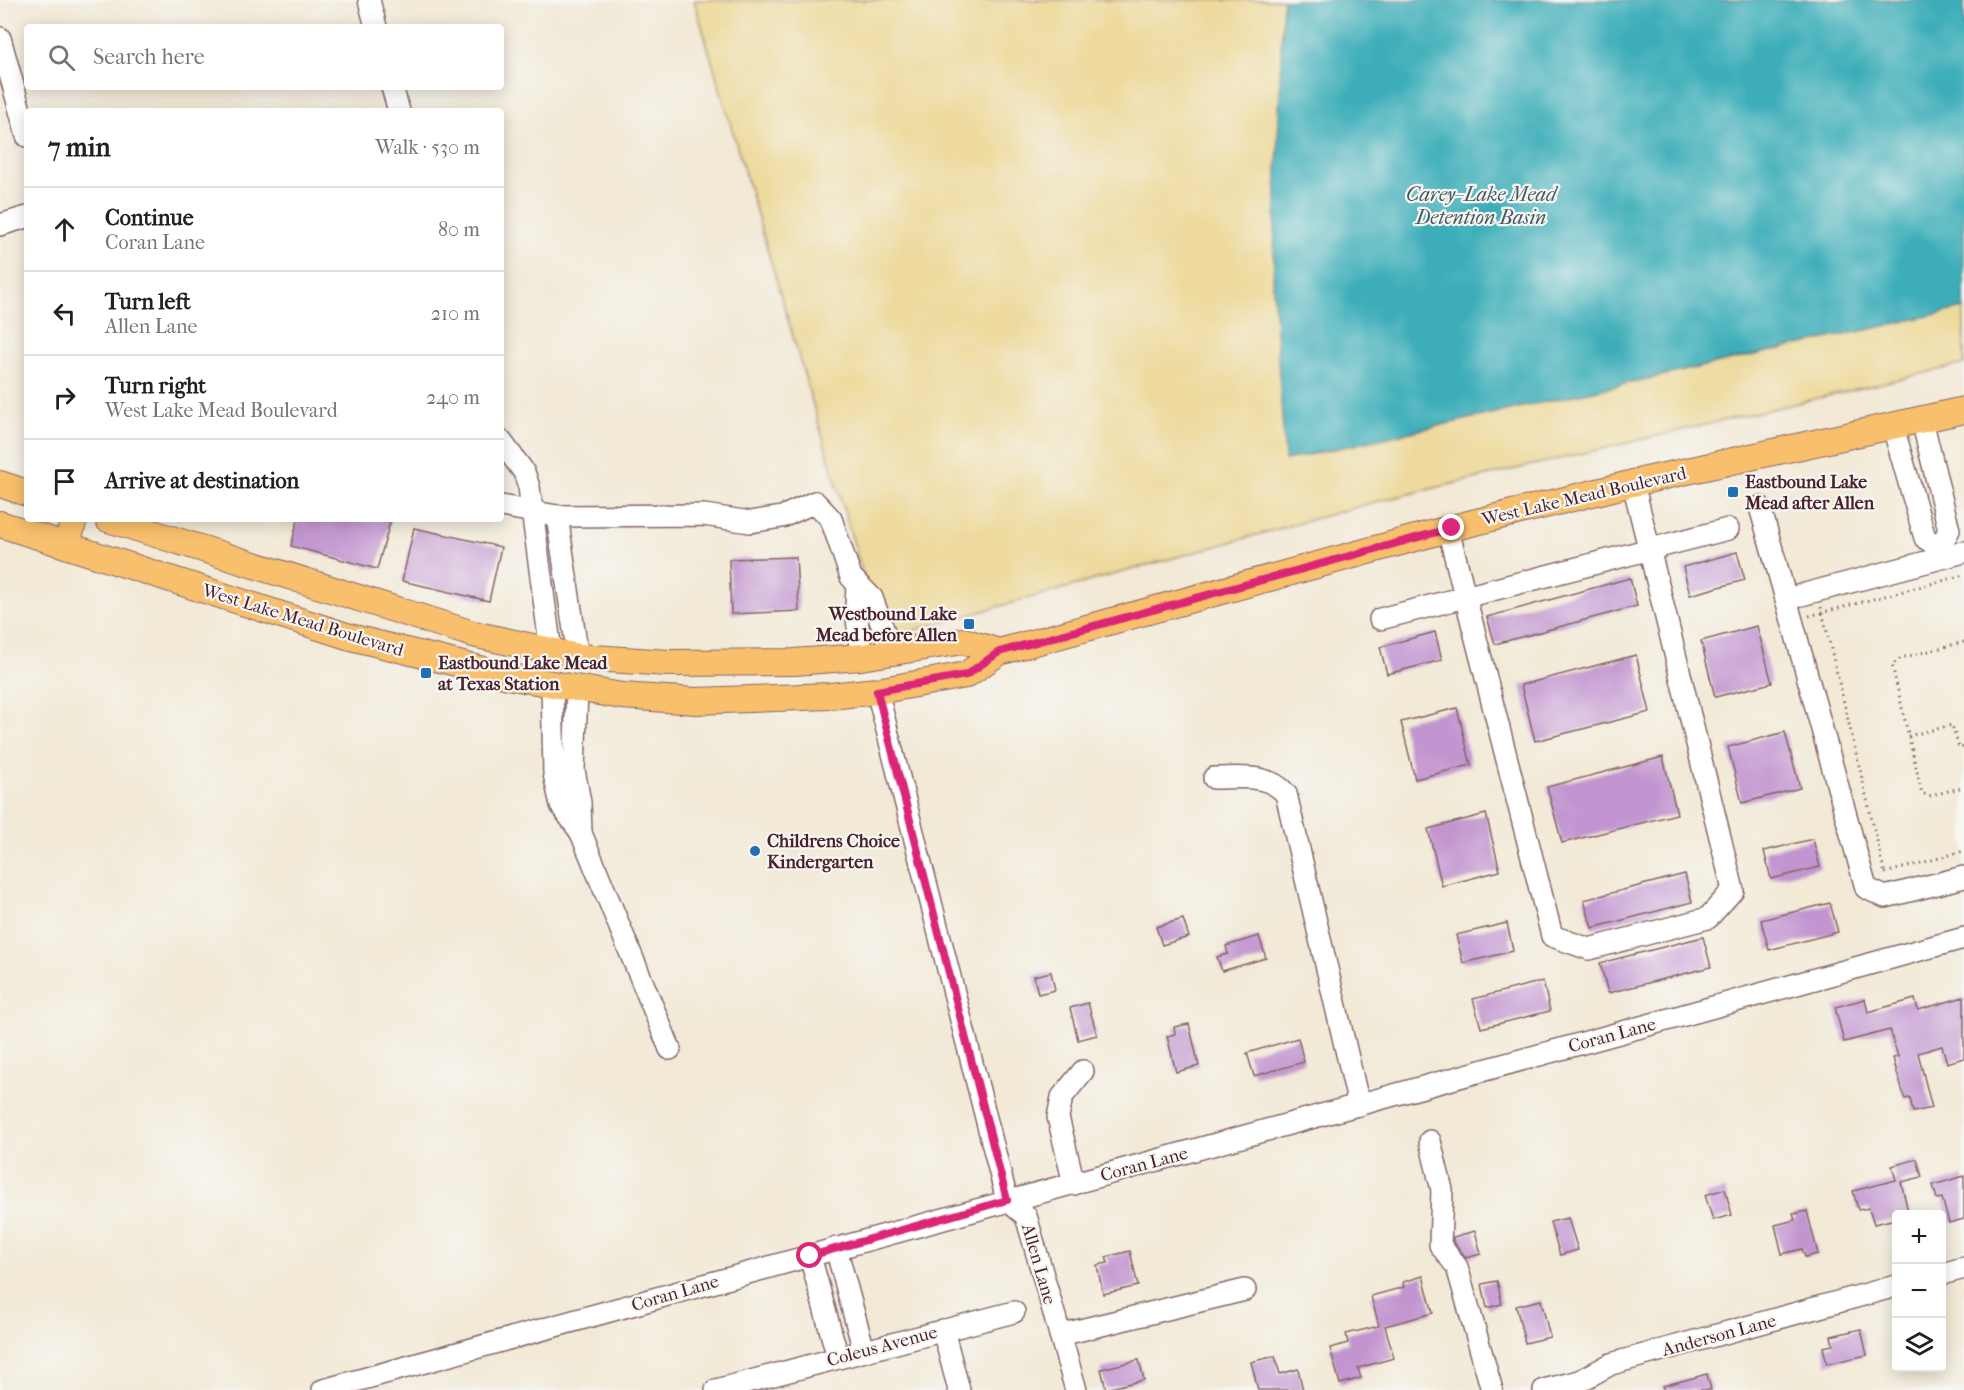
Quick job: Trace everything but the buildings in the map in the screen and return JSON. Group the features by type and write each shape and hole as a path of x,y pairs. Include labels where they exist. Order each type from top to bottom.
{"main road":[{"name":"West Lake Mead Boulevard","path":"0,524 350,637 552,685 577,690 696,701 830,696 877,691 966,675 999,652 1448,529 1633,483 1964,410"},
{"path":"0,484 24,492"},
{"path":"67,546 73,522"},
{"name":"West Lake Mead Boulevard","path":"117,522 472,634 578,657 669,663 736,664 861,657 963,641 999,652"},
{"path":"551,652 552,685"},
{"path":"577,690 578,657"}],"street":[{"path":"369,0 375,24"},
{"path":"0,38 24,125"},
{"path":"393,90 398,108"},
{"path":"0,225 24,218"},
{"path":"1922,420 1949,530 1941,553"},
{"path":"1893,427 1925,538 1941,553"},
{"path":"504,445 524,472 532,511 551,652"},
{"path":"1448,529 1552,936 1589,949 1708,918 1733,890 1633,483"},
{"path":"504,506 557,516 704,515 750,522 782,517 815,502 831,519 851,578 872,598 892,653"},
{"path":"1760,507 1866,888 1885,897 1964,877"},
{"path":"557,516 578,657"},
{"path":"1380,619 1728,529"},
{"path":"1786,599 1941,553 1964,552"},
{"path":"858,585 856,608 861,657"},
{"path":"552,685 554,774 561,805 581,832 641,972 670,1049"},
{"path":"577,690 574,770 580,802 581,832"},
{"name":"Allen Lane","path":"877,691 1007,1200 1026,1216 1076,1390"},
{"path":"1214,778 1262,778 1277,783 1286,794 1359,1105"},
{"name":"Coran Lane","path":"323,1390 1964,938"},
{"path":"1074,1184 1058,1117 1062,1097 1083,1071"},
{"path":"1430,1141 1442,1190 1440,1245 1457,1267 1492,1390"},
{"path":"836,1248 864,1351"},
{"path":"810,1256 838,1358"},
{"path":"1946,1273 1964,1268"},
{"name":"Anderson Lane","path":"1544,1390 1581,1385 1611,1364 1892,1287"},
{"path":"1060,1335 1245,1290"},
{"name":"Coleus Avenue","path":"716,1390 761,1384 838,1358 1014,1311"},
{"path":"943,1330 959,1390"}],"path":[{"path":"1792,620 1964,575"},
{"path":"1816,591 1885,874"},
{"path":"1964,642 1901,658 1892,665 1922,793 1929,796 1964,787"},
{"path":"1908,736 1952,725 1957,745 1959,748 1964,747"},
{"path":"1863,880 1964,851"}],"sand":[{"path":"694,0 1283,0 1273,287 1286,460 1964,308 1964,364 1375,502 882,639"}],"water":[{"name":"Carey–Lake Mead Detention Basin","path":"1283,0 1964,0 1964,308 1285,460 1273,287"}],"place":[{"name":"Eastbound Lake Mead after Allen","path":"1733,492"},
{"name":"Westbound Lake Mead before Allen","path":"969,624"},
{"name":"Eastbound Lake Mead at Texas Station","path":"426,673"},
{"name":"Childrens Choice Kindergarten","path":"755,851"}],"route":[{"path":"810,1256 1007,1200 877,691 966,675 999,652 1452,528"}]}
